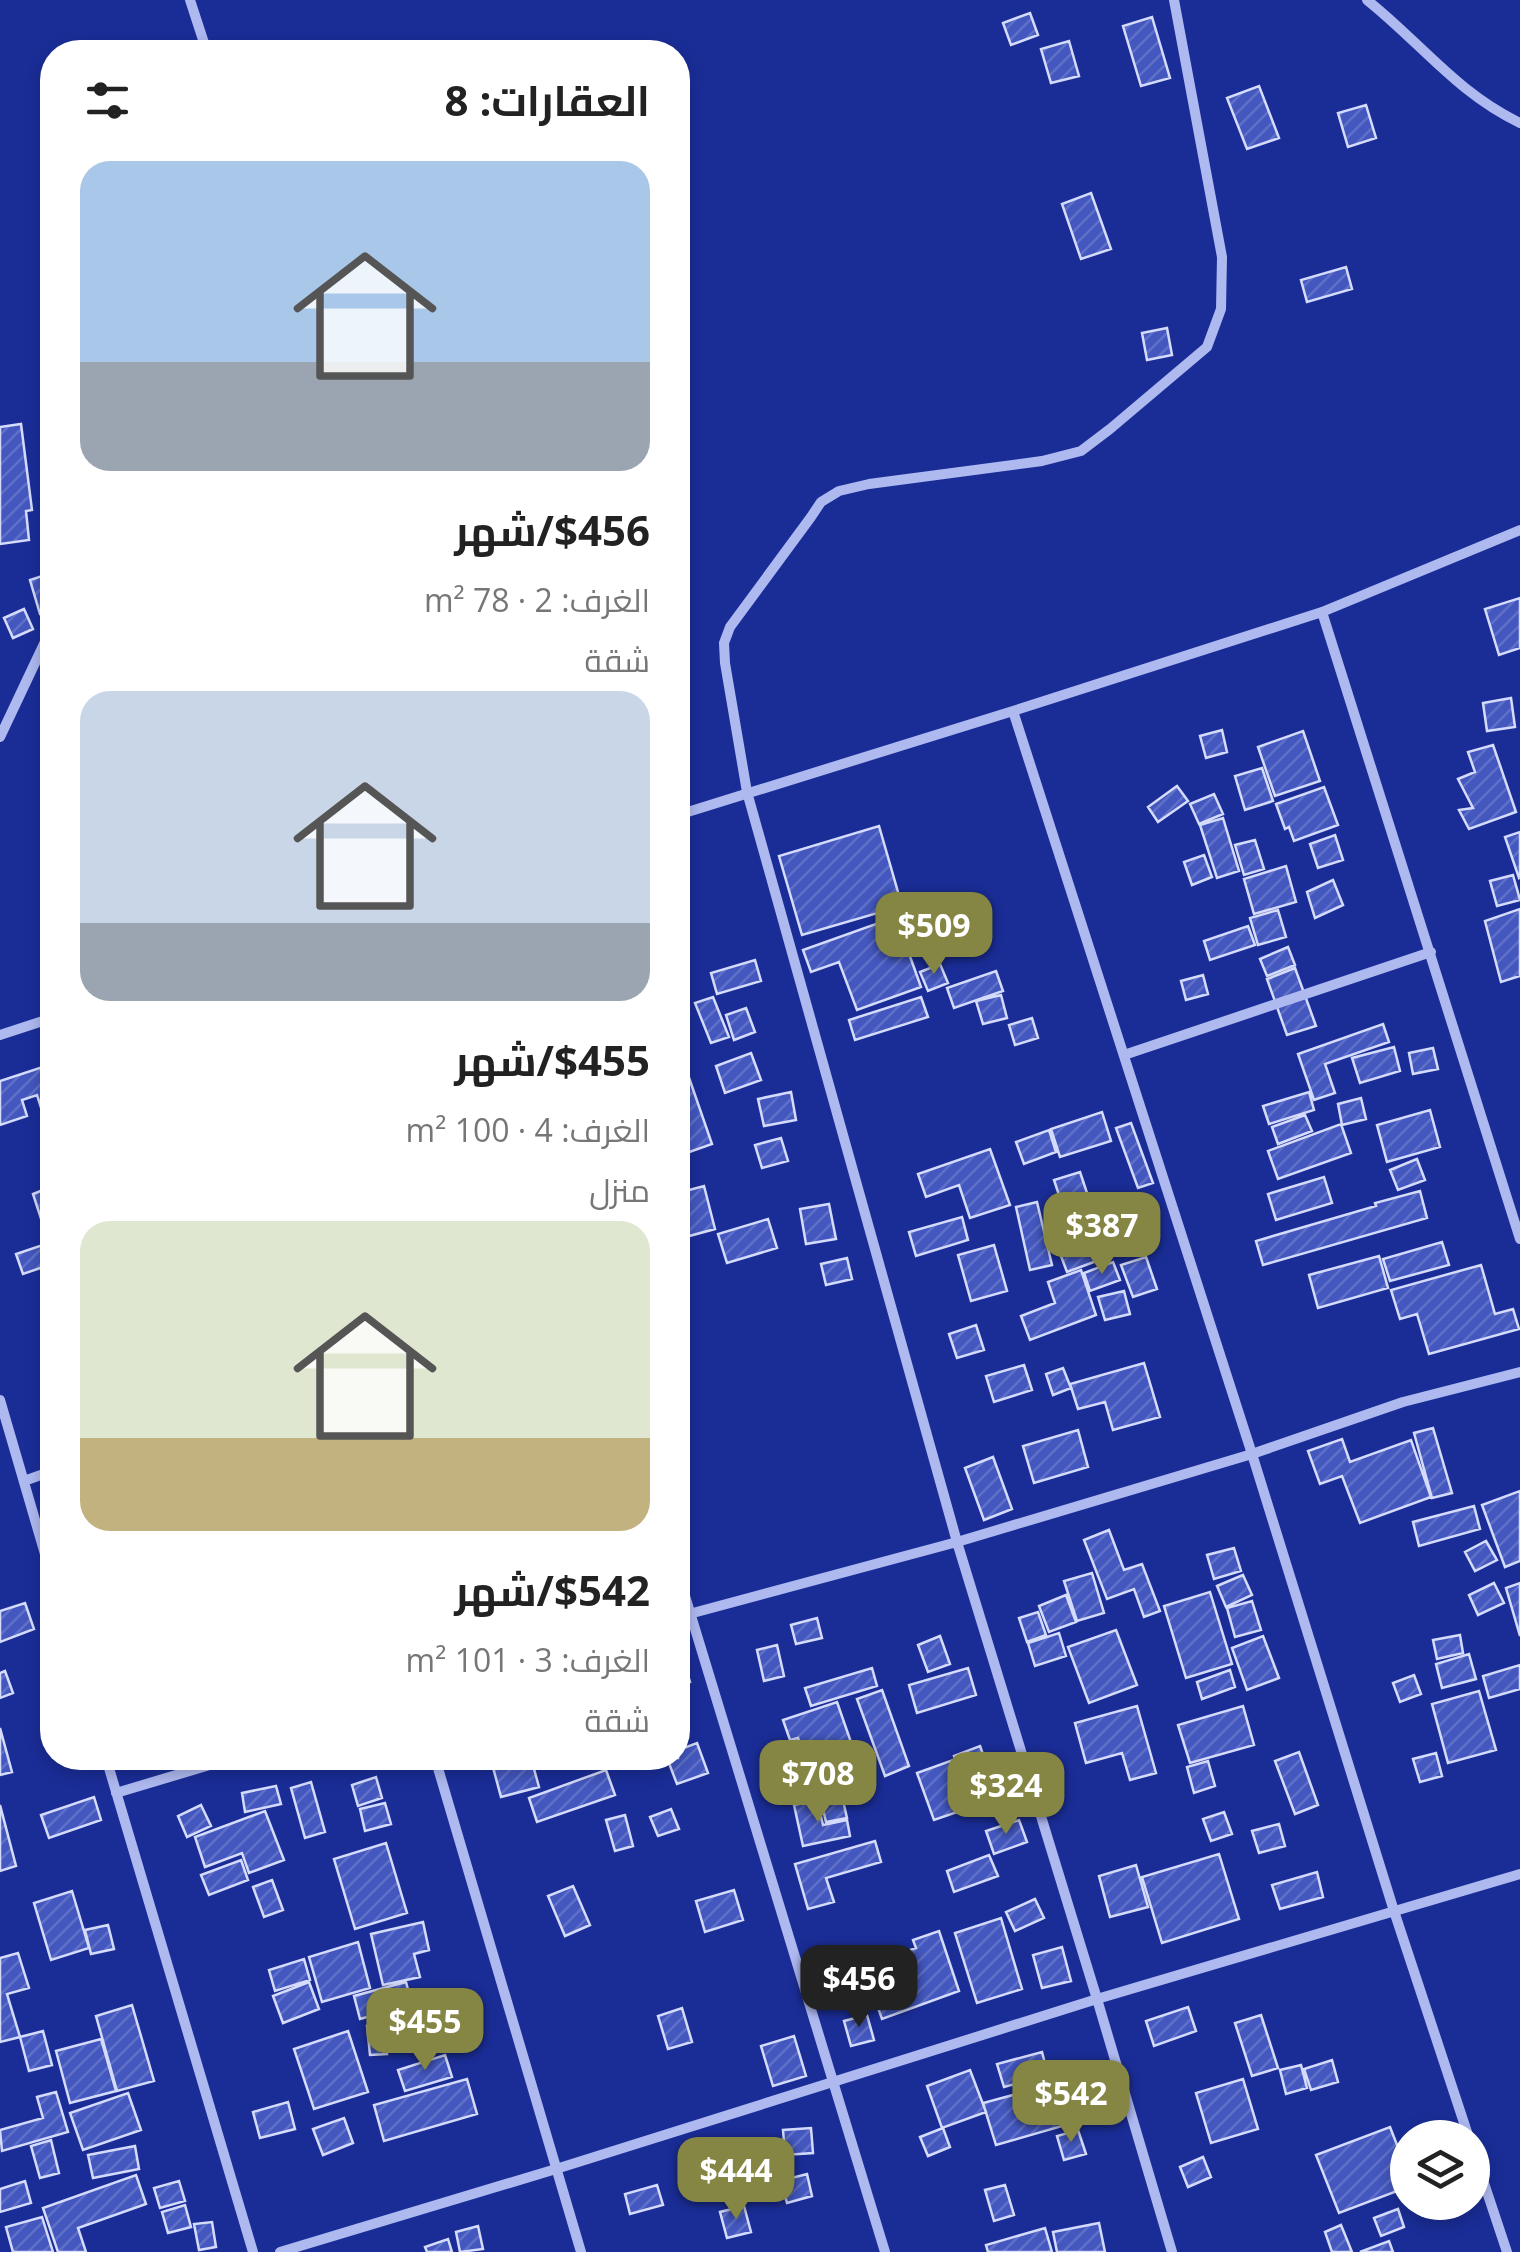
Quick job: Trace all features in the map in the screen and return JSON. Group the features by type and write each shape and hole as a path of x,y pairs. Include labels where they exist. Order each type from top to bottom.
{"street":[{"path":"190,0 203,40"},
{"path":"1172,2252 957,1542 747,792 724,663 724,643 730,627 822,502 839,490 1042,461 1081,451 1207,347 1221,310 1222,257 1174,0"},
{"path":"1367,0 1454,81 1520,124"},
{"path":"690,810 1322,612 1520,530"},
{"path":"1322,612 1520,1240"},
{"path":"0,736 40,651"},
{"path":"1013,712 1252,1454 1394,1912 1464,2120"},
{"path":"1124,1056 1431,952"},
{"path":"0,1035 40,1022"},
{"path":"884,2252 690,1613 957,1542 1252,1454 1404,1402 1520,1372"},
{"path":"0,1400 40,1536"},
{"path":"24,1481 40,1475"},
{"path":"109,1770 253,2252"},
{"path":"116,1794 194,1770"},
{"path":"439,1770 581,2252"},
{"path":"280,2252 1097,1999 1520,1874"},
{"path":"1490,2201 1507,2252"}],"building":[{"path":"1030,13 1038,35 1011,45 1003,23"},
{"path":"1152,17 1170,78 1141,86 1123,26"},
{"path":"1069,41 1079,76 1051,83 1041,49"},
{"path":"1259,86 1279,138 1247,149 1227,98"},
{"path":"1366,105 1376,138 1348,147 1338,113"},
{"path":"1091,193 1111,249 1081,259 1062,204"},
{"path":"1346,267 1352,289 1307,302 1301,280"},
{"path":"1167,328 1172,355 1147,360 1142,333"},
{"path":"21,424 32,510 26,511 29,540 0,544 0,427"},
{"path":"40,577 40,614 30,580"},
{"path":"1520,598 1520,648 1499,655 1485,609"},
{"path":"24,609 33,629 13,638 4,618"},
{"path":"1511,698 1515,727 1487,731 1483,703"},
{"path":"1222,730 1227,752 1206,758 1200,736"},
{"path":"1303,731 1320,781 1275,796 1258,747"},
{"path":"1493,745 1516,812 1469,829 1459,810 1473,808 1458,779 1475,772 1468,752"},
{"path":"1262,768 1273,801 1245,810 1235,776"},
{"path":"1177,786 1188,801 1158,822 1148,807"},
{"path":"1324,787 1338,825 1294,841 1276,804"},
{"path":"1214,794 1223,814 1199,824 1190,804"},
{"path":"1223,818 1239,871 1217,878 1200,825"},
{"path":"879,826 902,906 802,935 779,856"},
{"path":"1520,832 1520,877 1519,878 1505,837"},
{"path":"1335,835 1343,860 1318,868 1310,844"},
{"path":"1255,840 1264,869 1244,875 1235,845"},
{"path":"1204,855 1212,877 1192,885 1184,862"},
{"path":"1286,866 1296,902 1254,914 1244,879"},
{"path":"1513,875 1520,900 1497,906 1490,881"},
{"path":"1333,880 1343,905 1315,918 1307,892"},
{"path":"1520,909 1520,976 1501,982 1485,921"},
{"path":"915,910 926,941 907,948 921,987 857,1010 839,962 811,972 803,950"},
{"path":"1278,910 1286,937 1258,945 1250,918"},
{"path":"1248,926 1255,945 1210,960 1204,941"},
{"path":"1288,947 1295,965 1267,976 1260,959"},
{"path":"755,960 761,981 717,994 711,973"},
{"path":"940,964 948,983 928,991 920,972"},
{"path":"1295,968 1316,1026 1287,1035 1267,979"},
{"path":"996,971 1003,991 954,1008 947,988"},
{"path":"1203,975 1208,994 1186,1000 1181,981"},
{"path":"1001,995 1007,1018 983,1024 976,1001"},
{"path":"713,997 729,1037 711,1043 695,1003"},
{"path":"921,997 928,1017 855,1040 849,1020"},
{"path":"746,1008 755,1032 734,1040 726,1015"},
{"path":"1032,1018 1038,1038 1015,1045 1009,1025"},
{"path":"1383,1024 1389,1042 1325,1064 1335,1093 1314,1100 1298,1054"},
{"path":"1394,1047 1400,1071 1360,1083 1352,1058"},
{"path":"1433,1048 1438,1069 1413,1074 1409,1053"},
{"path":"751,1053 761,1080 725,1093 716,1066"},
{"path":"40,1068 40,1104 37,1095 22,1100 27,1116 0,1125 0,1081"},
{"path":"690,1081 712,1144 690,1152"},
{"path":"791,1092 796,1120 764,1126 758,1099"},
{"path":"1309,1092 1314,1110 1269,1124 1263,1106"},
{"path":"1361,1098 1366,1119 1342,1125 1338,1104"},
{"path":"1430,1110 1440,1147 1387,1162 1377,1125"},
{"path":"1102,1112 1111,1141 1060,1157 1051,1129"},
{"path":"1305,1115 1312,1131 1278,1144 1272,1127"},
{"path":"1131,1123 1153,1183 1138,1188 1116,1128"},
{"path":"1341,1124 1351,1153 1278,1179 1268,1151"},
{"path":"1049,1130 1056,1152 1024,1164 1016,1142"},
{"path":"781,1138 788,1161 762,1168 755,1145"},
{"path":"990,1149 1010,1205 970,1218 959,1185 926,1197 918,1174"},
{"path":"1417,1159 1425,1180 1398,1190 1390,1170"},
{"path":"1080,1172 1091,1205 1065,1213 1054,1180"},
{"path":"1324,1177 1332,1203 1276,1220 1268,1194"},
{"path":"704,1186 715,1229 690,1236 690,1190"},
{"path":"40,1191 40,1215 33,1194"},
{"path":"1420,1191 1427,1218 1263,1265 1256,1241"},
{"path":"1037,1202 1052,1265 1030,1270 1016,1207"},
{"path":"829,1204 836,1239 806,1244 800,1209"},
{"path":"1086,1214 1102,1259 1067,1272 1050,1227"},
{"path":"962,1217 968,1240 916,1256 909,1232"},
{"path":"768,1219 777,1248 727,1263 718,1234"},
{"path":"1442,1242 1449,1265 1390,1281 1383,1259"},
{"path":"994,1245 1007,1291 971,1301 958,1255"},
{"path":"40,1246 40,1268 23,1274 16,1254"},
{"path":"1379,1256 1388,1288 1318,1308 1309,1275"},
{"path":"1146,1257 1157,1289 1133,1297 1121,1265"},
{"path":"847,1258 852,1279 826,1285 821,1264"},
{"path":"1113,1262 1120,1280 1090,1291 1084,1273"},
{"path":"1481,1265 1495,1314 1513,1309 1519,1329 1429,1354 1417,1314 1400,1319 1391,1290"},
{"path":"1081,1270 1096,1315 1030,1340 1021,1316 1055,1303 1048,1282"},
{"path":"1124,1291 1130,1314 1105,1320 1098,1297"},
{"path":"976,1325 984,1350 957,1358 949,1334"},
{"path":"1144,1363 1160,1417 1113,1430 1105,1402 1078,1409 1070,1384"},
{"path":"1024,1365 1032,1390 994,1402 986,1376"},
{"path":"1063,1368 1071,1388 1053,1395 1046,1374"},
{"path":"1433,1428 1452,1493 1432,1498 1414,1433"},
{"path":"1078,1430 1088,1467 1034,1483 1023,1446"},
{"path":"1342,1439 1350,1462 1411,1440 1431,1497 1360,1523 1342,1476 1320,1484 1308,1451"},
{"path":"993,1457 1012,1509 984,1520 965,1468"},
{"path":"1520,1491 1520,1561 1505,1567 1482,1505"},
{"path":"1474,1506 1480,1529 1419,1546 1413,1522"},
{"path":"1109,1530 1124,1570 1142,1564 1160,1611 1144,1617 1134,1589 1107,1599 1084,1540"},
{"path":"1486,1541 1497,1560 1475,1571 1465,1552"},
{"path":"1234,1548 1241,1571 1214,1579 1207,1555"},
{"path":"1092,1573 1104,1613 1077,1621 1064,1581"},
{"path":"1243,1575 1252,1595 1226,1607 1217,1586"},
{"path":"1494,1583 1504,1603 1478,1615 1469,1595"},
{"path":"1520,1583 1520,1636 1506,1588"},
{"path":"1210,1592 1232,1664 1186,1678 1164,1606"},
{"path":"1066,1595 1076,1622 1049,1632 1039,1606"},
{"path":"1252,1601 1261,1630 1235,1637 1227,1608"},
{"path":"25,1603 34,1629 0,1642 0,1611"},
{"path":"1038,1612 1046,1635 1027,1642 1019,1618"},
{"path":"817,1618 822,1638 796,1644 791,1625"},
{"path":"1116,1630 1137,1685 1089,1703 1068,1647"},
{"path":"1059,1633 1066,1656 1035,1666 1028,1643"},
{"path":"1460,1635 1463,1653 1437,1659 1433,1640"},
{"path":"940,1636 950,1664 928,1672 918,1645"},
{"path":"1263,1636 1279,1678 1247,1690 1232,1648"},
{"path":"777,1645 784,1676 764,1681 757,1650"},
{"path":"1469,1654 1476,1679 1442,1688 1436,1664"},
{"path":"1520,1665 1520,1689 1489,1698 1483,1676"},
{"path":"872,1668 877,1686 811,1706 805,1688"},
{"path":"968,1668 976,1695 917,1713 909,1685"},
{"path":"1230,1670 1235,1687 1202,1699 1197,1682"},
{"path":"5,1671 13,1693 0,1698 0,1673"},
{"path":"1414,1675 1421,1694 1400,1702 1393,1683"},
{"path":"882,1690 909,1766 885,1776 857,1699"},
{"path":"1479,1691 1496,1750 1448,1763 1432,1704"},
{"path":"837,1702 853,1748 807,1764 798,1738 790,1740 783,1720"},
{"path":"1137,1706 1156,1773 1130,1780 1122,1753 1086,1763 1075,1723"},
{"path":"1243,1706 1254,1745 1190,1763 1178,1725"},
{"path":"0,1728 12,1772 0,1775"},
{"path":"697,1743 708,1773 677,1784 672,1770 690,1770 690,1746"},
{"path":"980,1746 1000,1801 974,1810 954,1756"},
{"path":"791,1747 798,1765 773,1774 767,1756"},
{"path":"1299,1752 1318,1805 1295,1814 1275,1761"},
{"path":"1436,1753 1442,1776 1420,1782 1413,1759"},
{"path":"953,1760 969,1808 934,1820 917,1773"},
{"path":"1208,1761 1215,1786 1194,1793 1187,1767"},
{"path":"831,1768 836,1789 802,1798 797,1777"},
{"path":"494,1770 534,1770 539,1787 501,1797"},
{"path":"606,1770 615,1795 537,1822 529,1798"},
{"path":"376,1777 382,1798 358,1806 352,1785"},
{"path":"311,1782 325,1832 305,1838 291,1788"},
{"path":"276,1786 281,1804 245,1812 242,1793"},
{"path":"842,1796 847,1818 826,1822 821,1801"},
{"path":"94,1797 101,1820 49,1838 41,1815"},
{"path":"817,1800 823,1825 847,1820 850,1836 803,1846 794,1805"},
{"path":"385,1803 391,1824 365,1831 360,1809"},
{"path":"0,1805 16,1866 0,1871"},
{"path":"201,1805 211,1826 187,1837 178,1816"},
{"path":"671,1809 679,1829 658,1836 650,1817"},
{"path":"265,1811 284,1860 249,1873 242,1853 205,1867 195,1837"},
{"path":"1224,1812 1232,1834 1211,1841 1203,1819"},
{"path":"625,1815 633,1846 615,1851 606,1820"},
{"path":"1019,1820 1027,1842 994,1854 986,1831"},
{"path":"1279,1824 1285,1846 1259,1853 1252,1831"},
{"path":"875,1841 881,1862 826,1878 834,1902 808,1909 795,1864"},
{"path":"386,1843 407,1913 355,1929 334,1859"},
{"path":"1219,1854 1239,1919 1162,1943 1142,1877"},
{"path":"989,1855 998,1876 954,1892 947,1871"},
{"path":"241,1860 248,1880 209,1895 201,1875"},
{"path":"1136,1865 1148,1907 1110,1917 1099,1876"},
{"path":"1317,1872 1323,1897 1280,1909 1272,1885"},
{"path":"272,1880 283,1910 264,1917 253,1887"},
{"path":"573,1886 590,1925 565,1936 548,1896"},
{"path":"734,1890 743,1920 705,1932 696,1901"},
{"path":"72,1891 89,1948 51,1960 34,1903"},
{"path":"1035,1899 1044,1918 1015,1931 1006,1912"},
{"path":"1001,1918 1022,1989 977,2003 955,1933"},
{"path":"423,1922 429,1950 414,1954 420,1977 383,1985 371,1934"},
{"path":"108,1925 114,1949 91,1954 85,1930"},
{"path":"939,1931 959,1991 882,2019 863,1966 916,1948 913,1940"},
{"path":"358,1942 370,1988 322,2002 309,1957"},
{"path":"1062,1947 1071,1981 1042,1988 1033,1955"},
{"path":"18,1953 29,1988 7,1994 20,2037 0,2042 0,1958"},
{"path":"304,1959 310,1980 275,1991 269,1970"},
{"path":"309,1982 319,2009 283,2023 273,1996"},
{"path":"406,1982 412,2005 360,2019 354,1996"},
{"path":"132,2005 154,2081 117,2091 96,2016"},
{"path":"1188,2007 1196,2031 1154,2046 1146,2021"},
{"path":"682,2008 692,2042 668,2049 658,2016"},
{"path":"867,2015 874,2040 851,2046 844,2021"},
{"path":"1261,2015 1278,2068 1252,2076 1235,2023"},
{"path":"384,2025 387,2054 370,2055 367,2026"},
{"path":"43,2031 52,2065 29,2071 20,2037"},
{"path":"348,2031 368,2092 314,2109 294,2049"},
{"path":"794,2036 806,2076 773,2086 761,2046"},
{"path":"101,2039 116,2091 70,2103 56,2051"},
{"path":"1042,2052 1048,2075 1004,2087 997,2064"},
{"path":"445,2055 452,2077 405,2091 398,2070"},
{"path":"1332,2060 1338,2082 1311,2090 1304,2069"},
{"path":"1301,2065 1307,2088 1286,2094 1280,2070"},
{"path":"970,2070 986,2112 942,2128 927,2086"},
{"path":"467,2079 477,2114 384,2141 374,2105"},
{"path":"1243,2079 1258,2129 1211,2143 1196,2093"},
{"path":"56,2092 68,2132 2,2151 0,2130 43,2118 37,2097"},
{"path":"1024,2092 1031,2116 1099,2096 1104,2114 996,2145 983,2103"},
{"path":"128,2093 141,2130 83,2150 70,2113"},
{"path":"288,2102 295,2129 260,2138 253,2112"},
{"path":"344,2118 353,2143 323,2155 313,2129"},
{"path":"1390,2127 1390,2194 1339,2213 1316,2155"},
{"path":"811,2128 813,2153 785,2155 783,2130"},
{"path":"943,2128 950,2147 928,2156 920,2137"},
{"path":"1078,2130 1086,2154 1064,2160 1057,2136"},
{"path":"51,2140 59,2173 40,2178 31,2146"},
{"path":"135,2146 139,2169 93,2178 88,2155"},
{"path":"1203,2157 1211,2177 1188,2187 1180,2167"},
{"path":"807,2174 812,2196 787,2203 780,2181"},
{"path":"136,2175 146,2204 78,2228 86,2252 58,2252 43,2208"},
{"path":"25,2181 31,2203 0,2212 0,2189"},
{"path":"179,2181 185,2201 160,2208 154,2188"},
{"path":"657,2185 663,2205 630,2214 625,2194"},
{"path":"1005,2185 1014,2215 994,2221 985,2190"},
{"path":"185,2205 191,2227 168,2233 162,2212"},
{"path":"744,2206 751,2232 727,2238 720,2212"},
{"path":"1390,2212 1390,2220 1402,2220 1404,2227 1381,2236 1374,2218"},
{"path":"42,2217 53,2252 13,2252 6,2227"},
{"path":"212,2222 216,2247 199,2250 194,2224"},
{"path":"1099,2223 1105,2252 1057,2252 1053,2232"},
{"path":"1341,2225 1352,2252 1332,2252 1325,2232"},
{"path":"478,2226 483,2249 460,2252 456,2232"},
{"path":"1045,2228 1052,2252 988,2252 986,2245"},
{"path":"448,2239 452,2252 427,2252 425,2247"},
{"path":"1389,2241 1393,2252 1360,2252"}]}
